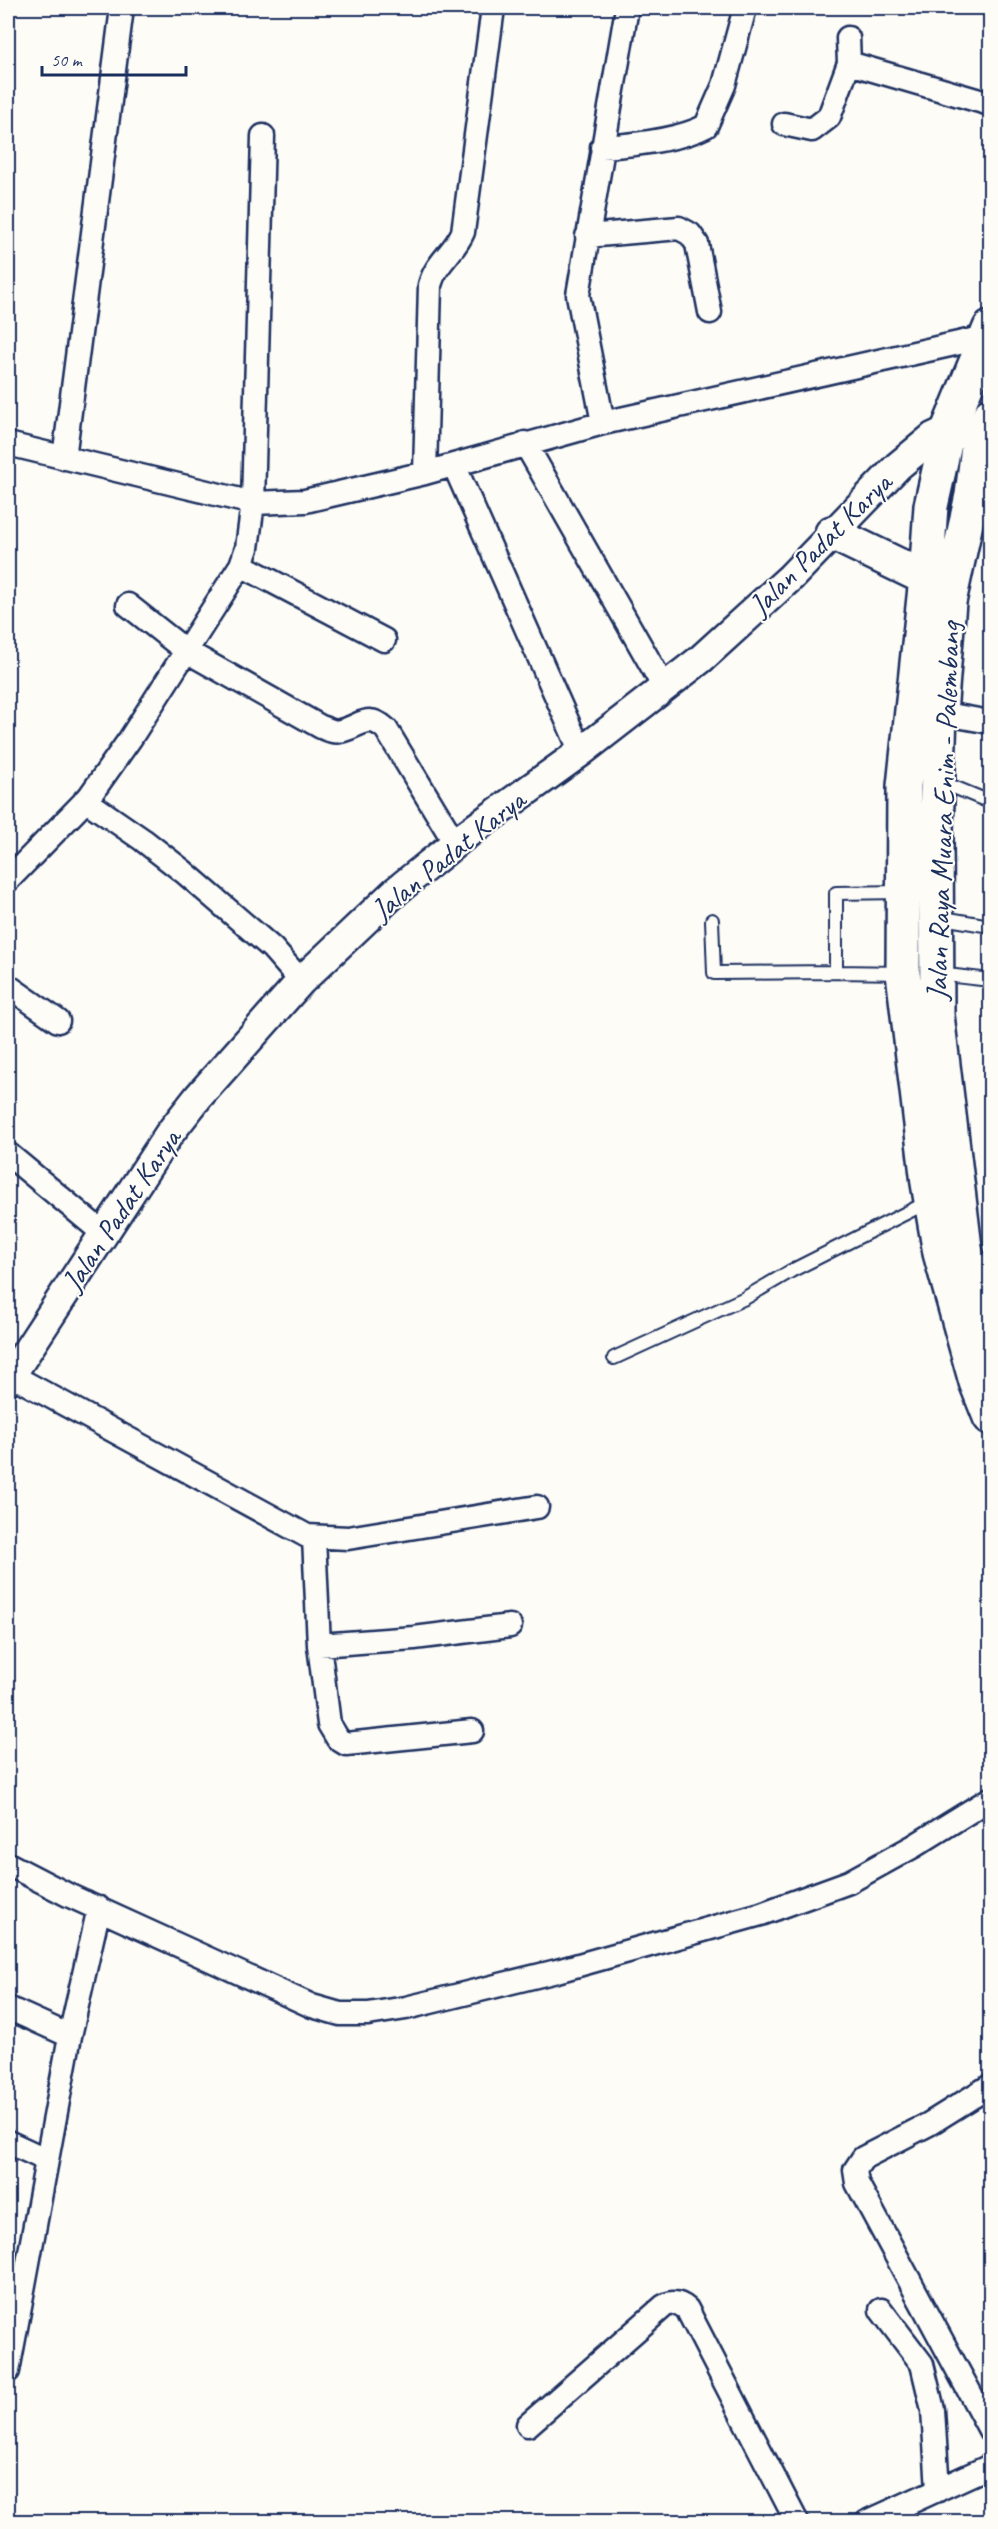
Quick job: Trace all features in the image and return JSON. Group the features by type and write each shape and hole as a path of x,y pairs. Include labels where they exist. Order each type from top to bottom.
{"main road":[{"name":"Jalan Raya Muara Enim - Palembang","path":"989,333 948,430 931,506 939,584 940,713 936,917 920,973 937,1015 965,1248 990,1352"},
{"name":"Jalan Raya Muara Enim - Palembang","path":"985,427 972,495 939,584 904,786 904,892 920,973 931,1201 940,1253 976,1382 990,1417"},
{"path":"832,534 939,584"}],"street":[{"path":"63,458 122,8"},
{"path":"425,473 430,285 439,264 458,244 463,232 493,8"},
{"path":"603,423 579,307 578,284 627,8"},
{"path":"602,147 672,136 706,126 724,85 745,8"},
{"path":"784,124 812,129 829,117 849,63 848,38"},
{"path":"849,63 990,104"},
{"path":"8,880 85,800 130,739 241,565 247,548 253,503 264,136"},
{"path":"586,236 679,228 690,234 697,244 710,312"},
{"path":"8,444 253,503 288,502 323,498 425,473 525,443 603,423 989,333"},
{"path":"948,430 985,427"},
{"name":"Jalan Padat Karya","path":"9,1377 169,1134 199,1096 301,981 396,891 455,843 665,689 753,613 898,466 933,436 948,430"},
{"path":"525,443 665,689"},
{"path":"454,465 580,752"},
{"path":"241,565 384,640"},
{"path":"128,605 186,651 332,731 340,731 367,720 378,722 386,729 455,843"},
{"path":"940,713 990,722"},
{"path":"85,800 152,846 184,872 272,948 301,981"},
{"path":"8,986 58,1021"},
{"path":"8,1154 104,1233"},
{"path":"9,1377 289,1528 314,1538 348,1538 537,1507"},
{"path":"314,1538 319,1645 329,1724 338,1739 346,1744 472,1731"},
{"path":"319,1645 414,1638 510,1626"},
{"path":"8,1864 312,2006 340,2014 368,2014 406,2008 557,1971 761,1914 849,1882 914,1846 990,1799"},
{"path":"8,2371 15,2292 47,2160 70,2036 99,1908"},
{"path":"8,2008 70,2036"},
{"path":"990,2086 929,2124 862,2158 855,2170 857,2183 990,2430"},
{"path":"8,2142 47,2160"},
{"path":"528,2425 664,2306 671,2302 681,2304 687,2309 796,2522"},
{"path":"881,2310 922,2364 933,2410 938,2490"},
{"path":"867,2522 990,2466"}],"lane":[{"path":"938,781 990,802"},
{"path":"836,972 836,893 904,892"},
{"path":"936,917 990,926"},
{"path":"712,920 714,973 920,973 990,980"},
{"path":"614,1358 745,1298 791,1271 931,1201"}]}
